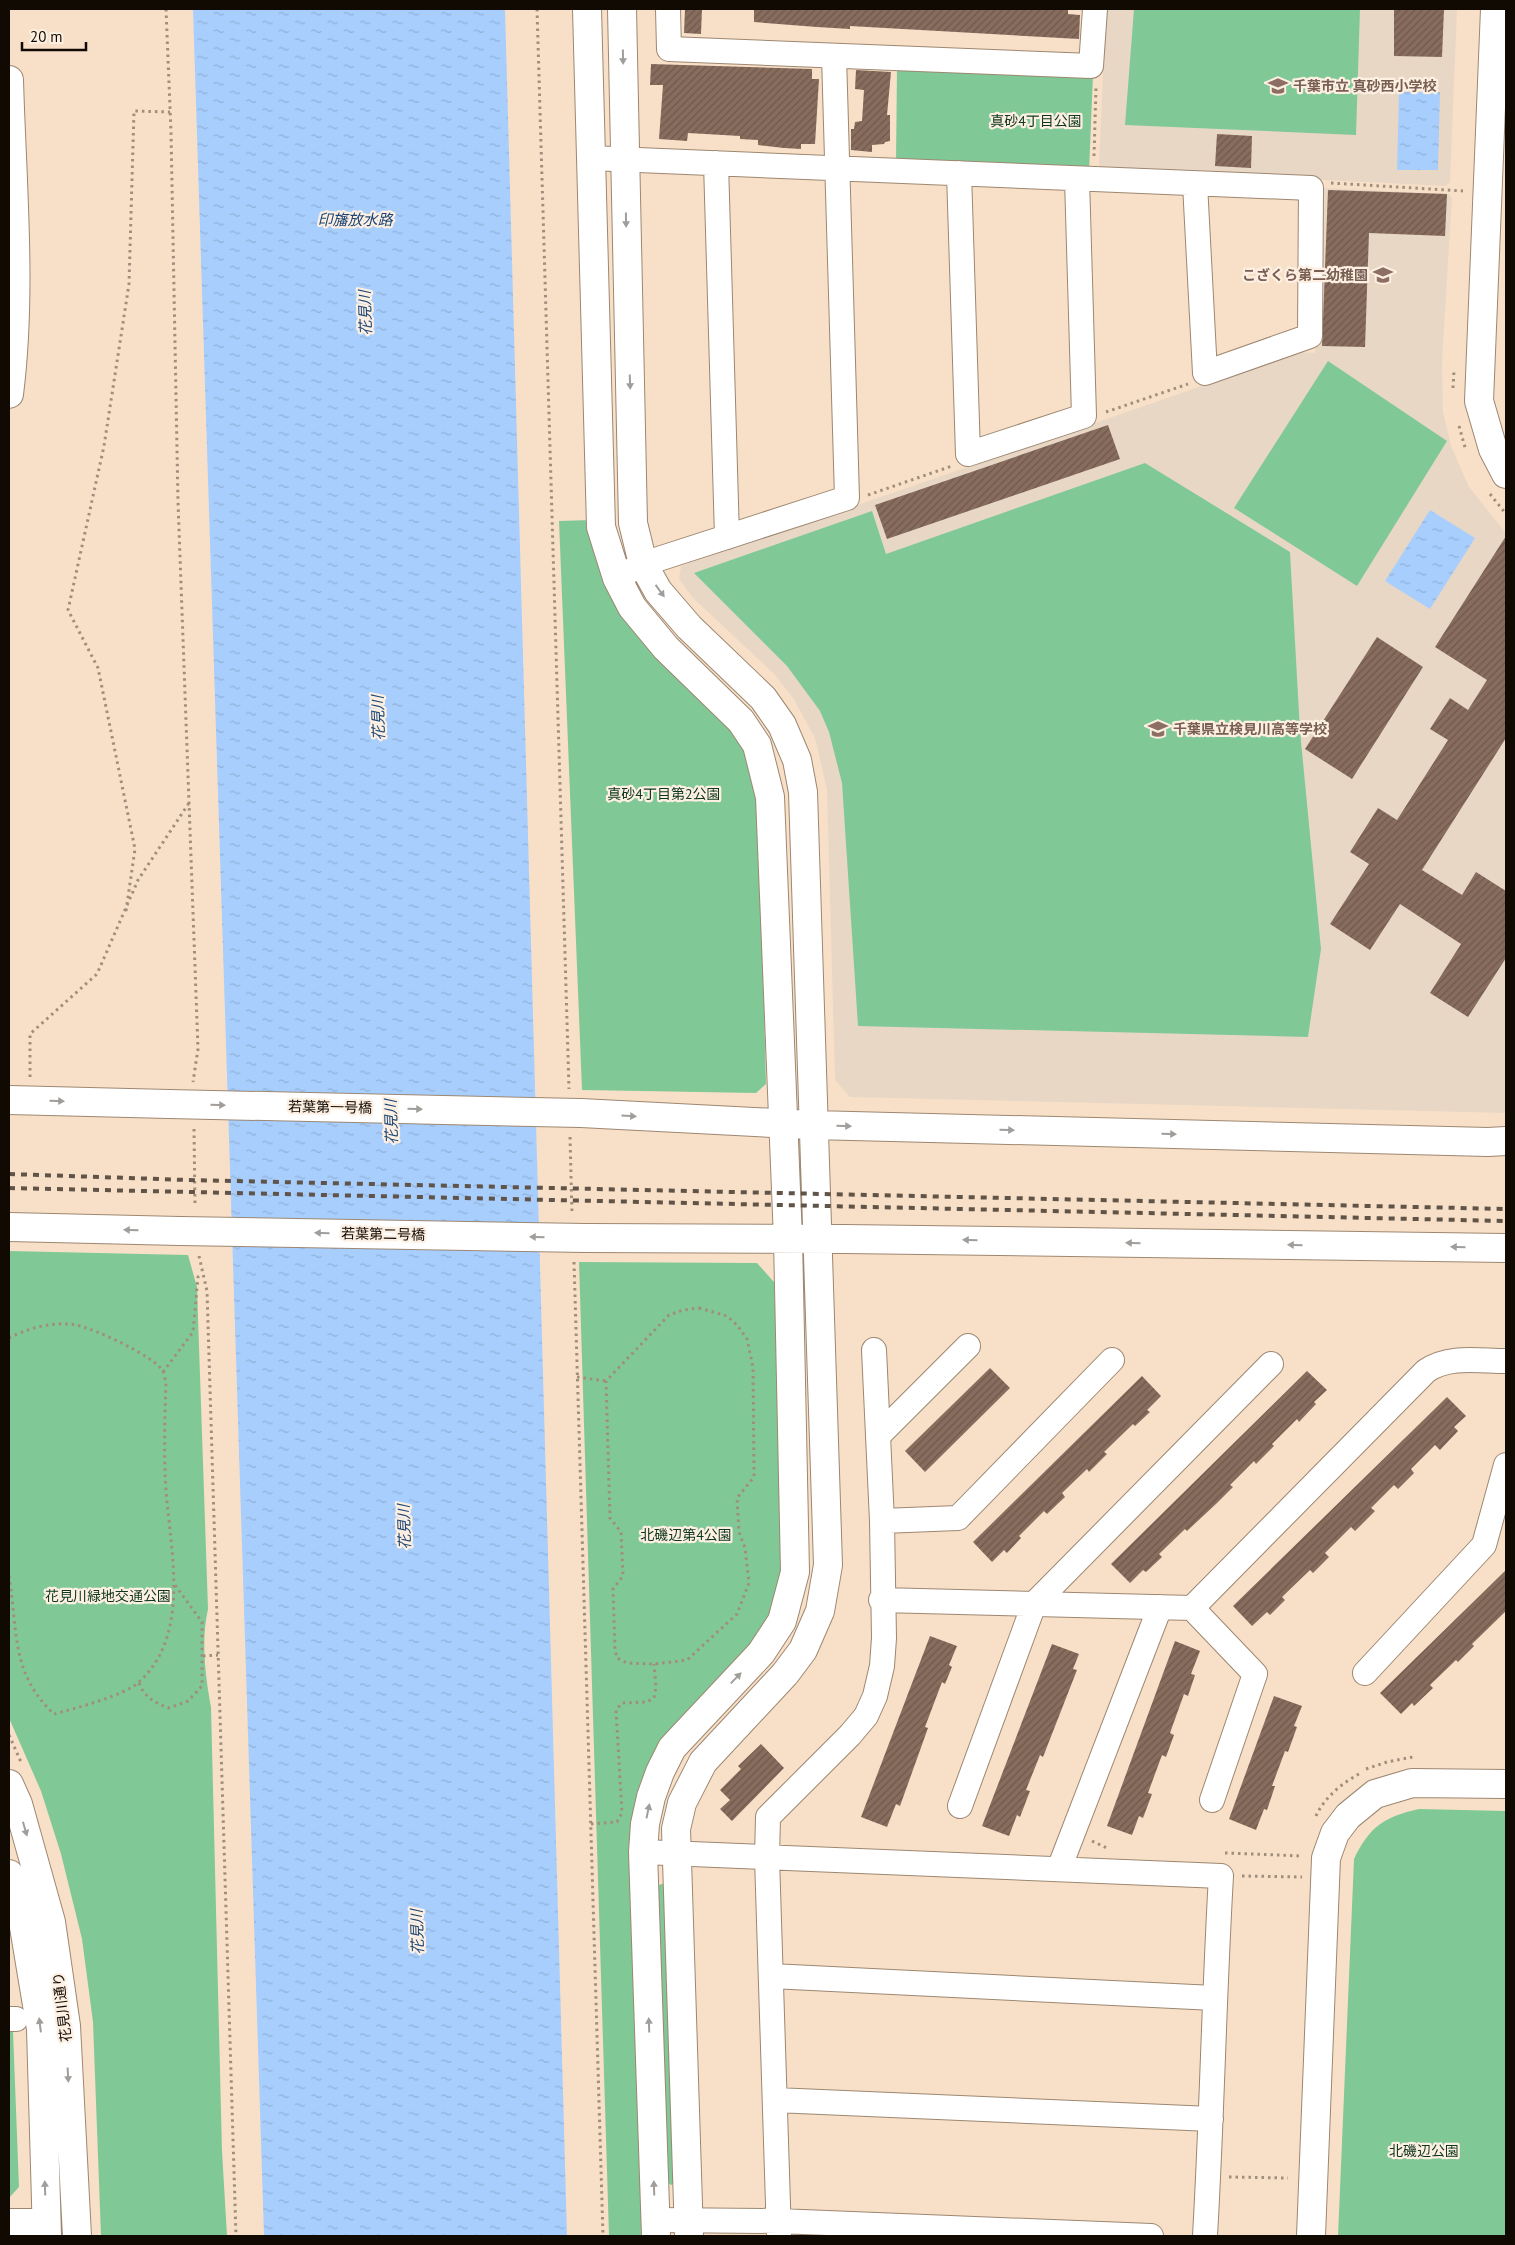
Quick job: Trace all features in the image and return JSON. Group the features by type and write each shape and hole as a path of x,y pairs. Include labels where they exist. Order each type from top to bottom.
{"street":[{"path":"587,9 601,527 617,578 632,607 666,648 741,720 757,745 770,797 788,1238 795,1572 782,1621 761,1653 672,1748 660,1772 651,1797 645,1824 643,1852 656,2228 778,2228 1151,2236"},
{"path":"622,9 634,523 643,564 658,590 689,627 763,698 782,725 798,760 803,792 813,1125 819,1238 828,1565 820,1611 803,1650 785,1674 703,1762 682,1803 676,1829 689,2228"},
{"path":"668,9 669,49 1091,66 1095,9"},
{"path":"1495,9 1479,401 1493,449 1506,474"},
{"path":"617,578 643,564 847,498 834,56"},
{"path":"9,80 15,269 14,354 9,394"},
{"path":"590,158 1311,188 1310,336 1205,373 1195,184"},
{"path":"716,163 727,536"},
{"path":"959,173 968,454 1084,416 1085,180"},
{"name":"若葉第一号橋","path":"9,1100 581,1113 813,1125 1506,1141"},
{"name":"若葉第二号橋","path":"9,1227 586,1238 819,1238 1506,1248"},
{"path":"878,1436 968,1346"},
{"path":"778,2228 776,2100 767,1858 768,1817 850,1735 866,1716 875,1696 882,1666 884,1638 882,1521 874,1350"},
{"path":"882,1521 958,1518 1112,1360"},
{"path":"1192,1608 1426,1371 1448,1360 1506,1361"},
{"path":"960,1806 1034,1604 1271,1364"},
{"path":"1365,1673 1484,1545 1506,1465"},
{"path":"882,1600 1192,1608 1255,1674 1212,1800"},
{"path":"1059,1869 1160,1607"},
{"path":"1311,2236 1326,1858 1335,1833 1348,1816 1375,1794 1412,1783 1506,1784"},
{"name":"花見川通り","path":"9,1784 18,1804 51,1922 66,2026 77,2236"},
{"path":"643,1852 1221,1876 1214,1998 1211,2119 1205,2236"},
{"name":"花見川通り","path":"9,1874 24,1927 41,2030 46,2230"},
{"path":"771,1976 1214,1998"},
{"path":"776,2100 1211,2119"},
{"path":"9,2224 46,2230"}],"path":[{"path":"1085,180 1097,77 1091,66"},
{"path":"126,911 135,849 98,668 68,610 104,446 129,284 134,111 170,112"},
{"path":"1311,188 1325,183 1463,191"},
{"path":"1084,416 1097,415 1192,383 1205,373"},
{"path":"847,498 860,498 955,465 968,454"},
{"path":"30,1083 30,1034 97,974 138,880 189,803"},
{"path":"163,1372 193,1332 198,1277 202,1274"},
{"path":"700,1308 727,1316 737,1324 747,1339 753,1367 754,1477 738,1498 739,1532 745,1548 749,1583 737,1614 688,1660 654,1664 627,1663 618,1658 615,1650 613,1589 623,1576 621,1532 610,1518 606,1381 669,1315 683,1310 700,1308"},
{"path":"9,1338 43,1326 75,1325 106,1336 133,1350 155,1363 163,1372 166,1383 164,1471 175,1585 171,1618 164,1647 157,1661 139,1683 126,1691 54,1714 43,1704 27,1680 19,1655 9,1576"},
{"path":"577,1377 606,1381"},
{"path":"139,1683 144,1694 156,1703 169,1708 188,1701 202,1686 202,1622 175,1585"},
{"path":"203,1656 218,1655"},
{"path":"591,1824 617,1822 622,1813 616,1710 622,1703 647,1702 654,1698 656,1686 654,1664"},
{"path":"1221,1876 1302,1877"},
{"path":"1208,2177 1288,2178"}],"shaded area":[{"name":"千葉市立 真砂西小学校","path":"1106,9 1457,9 1450,182 1446,186 1100,169"},
{"name":"千葉県立検見川高等学校","path":"1325,188 1449,194 1452,198 1442,361 1443,412 1451,446 1469,487 1506,533 1506,1113 850,1097 835,1080 827,790 815,738 793,698 774,674 693,598 679,579 681,566 1300,352 1315,353 1323,190"}],"green space":[{"path":"1134,9 1360,9 1356,135 1125,125"},
{"name":"真砂4丁目公園","path":"897,67 1093,75 1089,172 896,162"},
{"path":"1328,361 1447,441 1357,586 1234,508"},
{"path":"1145,463 1290,552 1300,731 1321,949 1308,1037 858,1026 842,783 829,732 820,711 787,666 694,573 872,511 886,554"},
{"name":"真砂4丁目第2公園","path":"591,520 603,573 747,742 758,775 766,1084 756,1093 582,1090 559,521"},
{"name":"花見川緑地交通公園","path":"9,1251 188,1255 197,1287 208,1609 205,1633 205,1658 211,1707 222,2151 227,2236 101,2236 93,2022 82,1939 61,1854 41,1791 9,1718"},
{"name":"北磯辺第4公園","path":"579,1262 757,1263 774,1282 786,1575 774,1612 745,1654 639,1790 628,1851 636,1855 648,2236 609,2236"},
{"name":"北磯辺公園","path":"1419,1809 1506,1811 1506,2236 1338,2236 1354,1859 1366,1838 1379,1825 1396,1816"},
{"path":"664,1883 674,2184 671,2185 666,2181 657,1886"},
{"path":"9,2031 13,2031 19,2187 9,2198"}],"water":[{"name":"印旛放水路","path":"193,9 505,9 567,2236 264,2236"},
{"path":"1399,92 1440,92 1438,170 1397,170"},
{"path":"1430,510 1475,538 1430,609 1385,581"}],"building":[{"path":"685,9 702,9 701,34 684,33"},
{"path":"754,9 1068,10 1068,14 1080,15 1079,39 850,26 850,29 754,22"},
{"path":"1394,9 1444,9 1442,57 1394,56"},
{"path":"651,64 812,69 812,79 819,79 815,144 801,144 801,149 784,148 758,145 758,140 740,139 740,136 688,133 687,141 659,139 663,85 650,85"},
{"path":"856,70 891,72 887,115 890,115 890,141 884,144 872,145 872,152 851,150 851,129 854,129 855,122 862,121 864,90 855,89"},
{"path":"1217,134 1252,136 1251,168 1215,166"},
{"path":"1328,190 1447,194 1445,236 1369,233 1365,347 1322,346"},
{"path":"1108,425 1120,459 887,539 875,505"},
{"path":"1506,536 1506,738 1422,870 1462,895 1476,872 1506,891 1506,958 1468,1017 1430,993 1461,944 1400,904 1370,950 1330,924 1369,864 1350,852 1378,808 1397,820 1448,740 1430,729 1450,698 1468,710 1487,680 1435,647"},
{"path":"1377,637 1423,667 1352,779 1305,749"},
{"path":"990,1368 1010,1388 925,1472 905,1451"},
{"path":"1307,1371 1327,1390 1314,1402 1316,1404 1299,1422 1297,1419 1272,1444 1274,1446 1256,1464 1254,1461 1230,1485 1233,1487 1217,1503 1187,1531 1185,1529 1159,1554 1162,1557 1146,1572 1143,1570 1130,1583 1111,1564"},
{"path":"1142,1376 1161,1396 1147,1410 1150,1412 1135,1426 1133,1424 1104,1452 1107,1454 1089,1472 1087,1469 1062,1493 1065,1497 1047,1514 1044,1511 1019,1536 1021,1538 1007,1553 1004,1550 992,1562 973,1542"},
{"path":"1447,1397 1466,1416 1454,1427 1458,1431 1440,1450 1435,1445 1411,1469 1414,1473 1398,1489 1394,1485 1371,1508 1375,1511 1355,1531 1351,1527 1325,1553 1329,1557 1313,1573 1310,1570 1282,1597 1285,1600 1270,1615 1267,1612 1252,1626 1233,1606"},
{"path":"1506,1570 1506,1611 1472,1644 1474,1646 1458,1662 1456,1660 1430,1685 1433,1688 1414,1706 1412,1703 1401,1714 1380,1693"},
{"path":"930,1636 957,1646 949,1665 952,1667 945,1684 942,1682 925,1727 928,1728 900,1806 896,1804 887,1827 861,1817"},
{"path":"1175,1641 1200,1651 1191,1674 1195,1675 1188,1696 1184,1694 1170,1733 1174,1735 1166,1757 1162,1755 1148,1793 1152,1794 1143,1818 1139,1816 1132,1835 1107,1826"},
{"path":"1052,1644 1079,1654 1073,1669 1077,1670 1043,1757 1040,1755 1026,1790 1030,1791 1020,1817 1017,1815 1009,1836 982,1826"},
{"path":"1274,1696 1302,1706 1294,1726 1297,1727 1288,1752 1285,1751 1272,1786 1275,1786 1267,1810 1264,1809 1256,1830 1229,1819"},
{"path":"761,1744 784,1768 732,1821 720,1809 730,1800 720,1790 741,1769 738,1766"}],"railway":[{"path":"9,1174 188,1180 1506,1209"},
{"path":"9,1188 1506,1221"}],"place":[{"name":"千葉市立 真砂西小学校","path":"1278,86"},
{"name":"こざくら第二幼稚園","path":"1383,275"},
{"name":"千葉県立検見川高等学校","path":"1158,729"}],"water label":[{"name":"花見川","path":"365,313"},
{"name":"花見川","path":"378,718"},
{"name":"花見川","path":"391,1122"},
{"name":"花見川","path":"404,1527"},
{"name":"花見川","path":"417,1932"}]}
